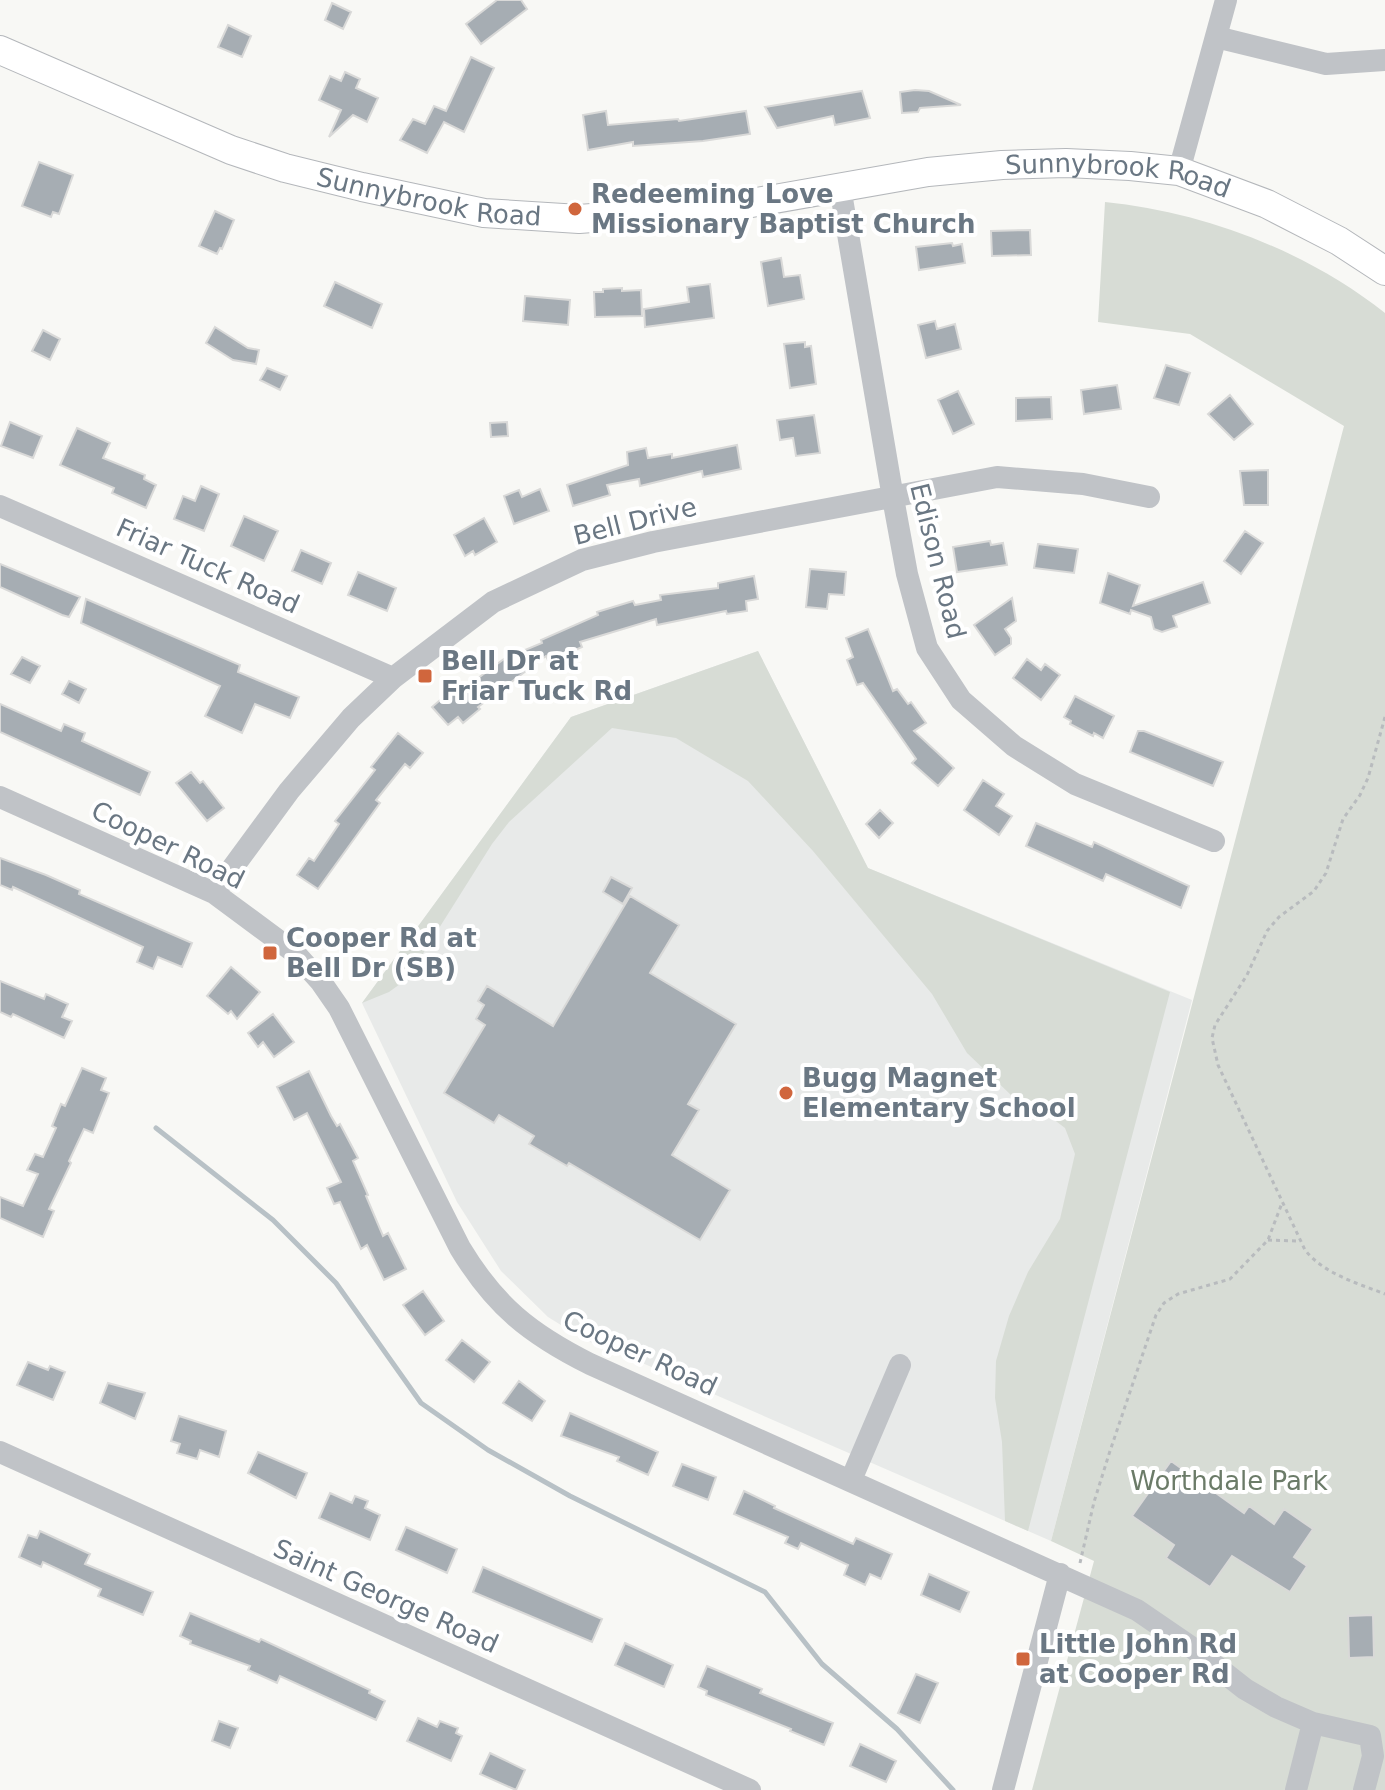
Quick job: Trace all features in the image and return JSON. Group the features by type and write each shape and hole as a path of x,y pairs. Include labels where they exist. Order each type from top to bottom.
{"main road":[{"name":"Sunnybrook Road","path":"0,50 231,150 346,183 484,213 579,219 723,208 928,172 1066,163 1179,171 1267,204 1339,241 1385,271"}],"street":[{"path":"1179,171 1226,0"},
{"path":"1216,37 1326,64 1385,60"},
{"name":"Edison Road","path":"840,187 907,574 927,648 961,700 1014,746 1075,784 1214,841"},
{"name":"Bell Drive","path":"214,893 298,781 351,718 393,678 493,602 582,560 653,542 997,477 1083,484 1149,497"},
{"name":"Friar Tuck Road","path":"0,506 393,678"},
{"name":"Cooper Road","path":"0,797 214,893 294,952 321,982 359,1044 460,1248 480,1281 528,1328 579,1359 851,1480 1070,1570 1137,1610 1245,1689 1276,1707 1313,1723 1370,1736 1373,1756 1364,1790"},
{"path":"851,1480 900,1365"},
{"name":"Saint George Road","path":"0,1452 750,1790"},
{"path":"1003,1790 1070,1570"},
{"path":"1296,1790 1313,1723"}],"path":[{"path":"1385,717 1368,778 1343,819 1326,873 1314,891 1279,917 1267,931 1247,975 1215,1025 1212,1038 1218,1065 1299,1241 1320,1265 1385,1294"},
{"path":"1070,1570 1156,1315 1164,1303 1178,1294 1230,1279 1268,1240 1282,1203"},
{"path":"1268,1240 1299,1241"}],"shaded area":[{"name":"Bugg Magnet Elementary School","path":"758,651 868,868 1192,1000 1051,1541 585,1340 548,1317 501,1271 457,1202 362,1003 571,717"}],"green space":[{"name":"Worthdale Park","path":"1105,202 1180,215 1253,238 1322,271 1385,313 1385,1790 1032,1790 1094,1561 1051,1541 1344,426 1190,334 1098,322"},
{"path":"758,651 868,868 1170,992 1028,1531 1005,1521 1002,1442 995,1398 996,1361 1009,1316 1028,1272 1060,1219 1075,1154 1065,1128 1036,1106 1011,1095 967,1053 932,994 813,851 748,781 676,738 612,728 509,822 407,979 389,992 362,1003 571,717"}],"building":[{"path":"497,0 521,0 527,9 481,44 466,24"},
{"path":"332,3 351,12 343,29 325,20"},
{"path":"228,25 251,36 242,57 218,47"},
{"path":"471,57 494,68 464,132 444,122 427,153 400,140 413,119 425,124 434,106 446,111"},
{"path":"345,72 360,79 356,88 378,98 367,122 353,115 329,137 341,110 319,100 330,76 341,81"},
{"path":"862,91 870,118 835,125 833,116 777,128 765,107"},
{"path":"929,91 961,105 920,108 918,112 902,113 900,92"},
{"path":"606,111 608,125 679,121 746,111 750,134 633,146 633,142 588,150 583,115"},
{"path":"39,162 73,175 59,214 53,212 51,217 22,206"},
{"path":"215,211 234,220 217,254 199,246"},
{"path":"1030,230 1031,255 992,256 991,231"},
{"path":"952,243 953,246 962,244 965,263 919,270 916,247"},
{"path":"781,258 784,277 800,275 804,299 768,306 761,262"},
{"path":"335,282 382,304 372,328 324,306"},
{"path":"710,284 714,318 645,327 644,309 689,302 687,287"},
{"path":"622,288 622,291 641,290 642,316 595,317 594,292"},
{"path":"525,296 570,300 568,325 523,321"},
{"path":"935,321 937,329 955,324 961,349 926,358 918,325"},
{"path":"215,327 248,348 259,350 256,364 233,360 206,343"},
{"path":"43,330 60,339 50,360 32,351"},
{"path":"805,342 805,347 811,346 816,384 790,388 784,344"},
{"path":"1166,365 1190,373 1179,405 1154,398"},
{"path":"267,368 287,376 280,390 260,380"},
{"path":"1117,385 1121,409 1084,414 1081,390"},
{"path":"958,391 974,424 953,434 938,400"},
{"path":"1230,395 1253,424 1234,440 1208,414"},
{"path":"1051,397 1052,419 1016,421 1016,398"},
{"path":"814,415 820,453 796,456 793,438 780,440 777,420"},
{"path":"10,422 42,436 33,458 1,446"},
{"path":"507,422 508,436 491,437 490,423"},
{"path":"77,428 110,443 103,458 145,475 144,479 156,485 146,508 112,493 114,488 60,465"},
{"path":"737,445 741,469 703,477 702,471 640,486 639,479 607,485 610,495 573,506 567,485 628,465 627,452 646,448 648,458 672,454 672,458"},
{"path":"1268,470 1268,505 1244,505 1240,471"},
{"path":"201,486 219,494 204,531 174,519 183,496 195,501"},
{"path":"540,489 549,511 514,524 504,496 519,490 522,497"},
{"path":"244,516 278,531 264,561 231,546"},
{"path":"484,518 497,542 475,555 473,551 465,556 454,535"},
{"path":"1245,531 1263,543 1241,574 1224,561"},
{"path":"990,541 991,545 1003,543 1007,565 957,572 953,547"},
{"path":"1038,544 1078,549 1074,573 1034,568"},
{"path":"301,550 331,563 322,584 292,571"},
{"path":"0,564 80,597 69,617 0,587"},
{"path":"810,569 846,572 844,595 829,594 827,609 806,607"},
{"path":"358,572 396,588 387,611 348,595"},
{"path":"1108,573 1140,585 1133,606 1203,582 1210,603 1173,616 1177,627 1162,632 1154,629 1151,617 1131,610 1130,614 1100,603"},
{"path":"754,576 758,599 746,601 747,611 727,614 726,611 657,625 656,619 580,642 582,647 549,662 546,656 478,707 480,709 463,723 458,717 448,725 432,707 461,682 466,687 516,650 518,653 542,643 541,640 598,615 597,612 633,601 635,605 661,600 660,595 718,588 718,583"},
{"path":"1012,598 1016,621 1005,629 1011,644 995,655 974,625"},
{"path":"86,599 240,665 238,672 299,697 290,718 255,704 242,733 205,716 220,686 81,623"},
{"path":"868,629 893,691 897,689 908,704 911,702 926,723 914,731 954,768 938,786 912,763 916,759 863,683 857,685 847,660 853,657 846,638"},
{"path":"22,657 40,666 30,683 11,674"},
{"path":"1027,659 1041,670 1045,664 1060,675 1041,700 1013,678"},
{"path":"69,681 86,689 79,703 62,694"},
{"path":"1075,696 1114,716 1103,738 1070,724 1071,721 1064,717"},
{"path":"0,704 61,731 64,724 85,733 82,741 150,772 140,795 0,732"},
{"path":"1138,731 1223,762 1213,786 1130,752"},
{"path":"398,733 423,753 410,768 405,764 376,800 380,803 318,889 297,875 309,858 314,861 339,824 335,821 375,770 371,767"},
{"path":"191,772 200,783 203,781 224,808 207,821 176,783"},
{"path":"983,780 1004,794 996,806 1012,816 999,835 964,810"},
{"path":"880,810 893,823 879,838 866,824"},
{"path":"1036,823 1092,847 1094,842 1189,886 1181,908 1106,874 1103,881 1026,846"},
{"path":"0,858 80,890 79,894 192,943 182,967 158,957 153,969 137,962 143,947 13,887 12,890 0,885"},
{"path":"611,877 632,888 623,904 603,892"},
{"path":"630,896 679,925 650,973 736,1024 688,1104 699,1110 672,1155 730,1190 700,1240 569,1163 567,1166 529,1144 534,1136 499,1115 494,1123 444,1093 485,1025 476,1019 484,1005 478,1001 487,986 553,1026"},
{"path":"231,967 260,992 237,1019 231,1011 228,1014 207,996"},
{"path":"0,981 44,999 46,994 68,1004 62,1017 72,1021 64,1038 13,1014 11,1017 0,1012"},
{"path":"273,1014 294,1042 274,1057 263,1042 258,1047 248,1033"},
{"path":"82,1068 106,1078 101,1090 109,1093 93,1133 84,1129 69,1161 71,1163 49,1209 54,1211 43,1237 0,1218 0,1197 23,1206 38,1174 27,1170 35,1154 43,1157 56,1128 52,1126 61,1104 65,1106"},
{"path":"309,1071 331,1116 337,1126 340,1124 358,1158 353,1161 383,1236 388,1233 406,1269 384,1280 367,1245 361,1249 340,1202 334,1204 327,1188 341,1182 307,1113 294,1120 277,1087"},
{"path":"423,1291 444,1321 425,1335 403,1305"},
{"path":"462,1340 490,1362 474,1382 446,1360"},
{"path":"28,1362 48,1370 50,1366 65,1372 53,1400 17,1385"},
{"path":"519,1381 545,1401 532,1421 503,1403"},
{"path":"108,1383 145,1393 135,1419 100,1403"},
{"path":"570,1413 658,1452 648,1475 617,1461 619,1457 561,1436"},
{"path":"179,1416 226,1431 219,1457 200,1450 197,1459 177,1453 180,1444 171,1441"},
{"path":"258,1452 307,1473 296,1498 248,1473"},
{"path":"1171,1461 1244,1513 1249,1506 1274,1524 1284,1509 1313,1529 1294,1557 1307,1566 1290,1592 1232,1556 1210,1587 1166,1558 1174,1545 1132,1516"},
{"path":"682,1464 716,1477 708,1500 673,1486"},
{"path":"744,1491 853,1544 856,1538 892,1554 881,1579 870,1574 865,1585 844,1575 848,1565 801,1543 798,1549 785,1543 788,1537 734,1514"},
{"path":"330,1493 352,1503 355,1496 368,1501 365,1508 380,1515 370,1540 319,1518"},
{"path":"406,1527 457,1549 447,1573 396,1550"},
{"path":"40,1531 90,1554 85,1564 153,1592 143,1615 98,1596 101,1589 43,1562 41,1567 19,1557 28,1535 37,1538"},
{"path":"483,1567 602,1619 592,1642 473,1592"},
{"path":"929,1574 969,1592 960,1612 921,1595"},
{"path":"190,1613 259,1642 261,1639 370,1690 369,1693 385,1701 376,1720 280,1676 277,1683 248,1670 250,1666 190,1644 191,1641 180,1636"},
{"path":"1373,1615 1374,1657 1349,1658 1348,1616"},
{"path":"625,1643 673,1665 664,1687 615,1665"},
{"path":"707,1666 762,1689 760,1693 833,1723 824,1745 706,1695 707,1691 698,1687"},
{"path":"916,1674 938,1683 920,1723 898,1713"},
{"path":"418,1718 437,1727 440,1721 458,1728 456,1733 462,1736 451,1761 407,1741"},
{"path":"219,1721 238,1728 230,1748 212,1741"},
{"path":"860,1744 896,1761 886,1782 850,1766"},
{"path":"490,1753 525,1770 516,1790 480,1774"}],"waterway":[{"path":"156,1128 273,1220 336,1283 421,1403 488,1450 570,1496 765,1592 822,1664 897,1729 953,1790"}],"place":[{"name":"Redeeming Love Missionary Baptist Church","path":"575,209"},
{"name":"Bell Dr at Friar Tuck Rd","path":"425,676"},
{"name":"Cooper Rd at Bell Dr (SB)","path":"270,953"},
{"name":"Bugg Magnet Elementary School","path":"786,1093"},
{"name":"Little John Rd at Cooper Rd","path":"1023,1659"}]}
